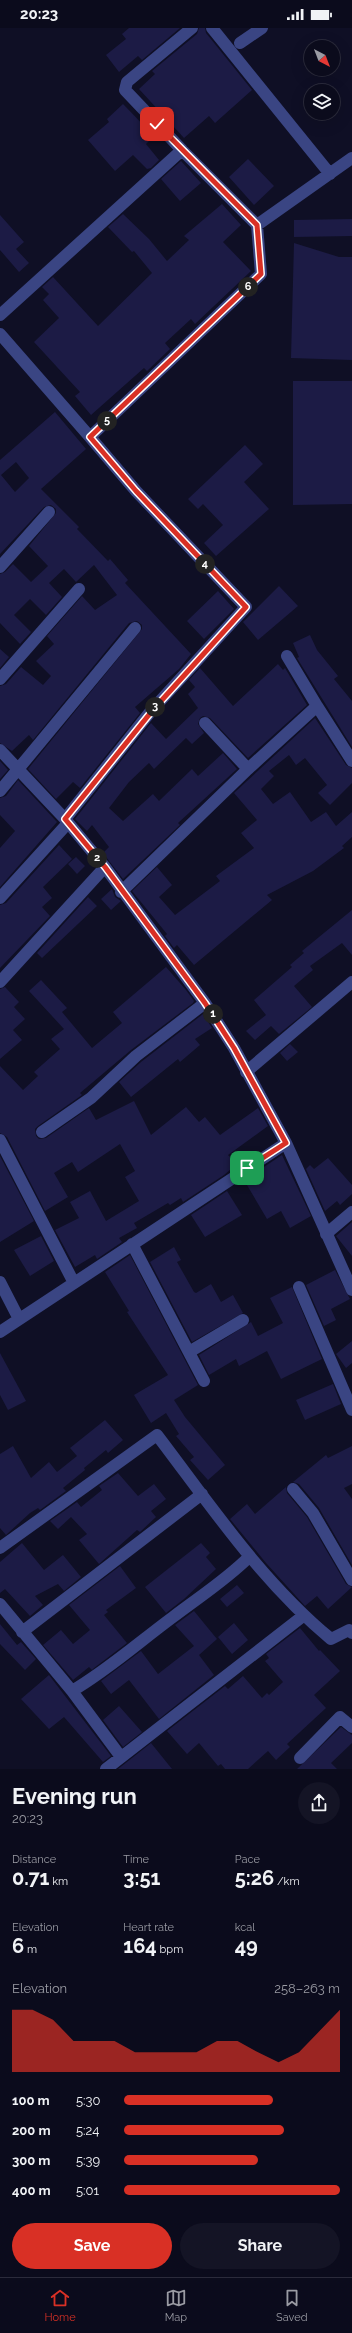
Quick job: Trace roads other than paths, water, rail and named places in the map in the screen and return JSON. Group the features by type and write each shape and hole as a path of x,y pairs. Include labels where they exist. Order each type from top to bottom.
{"street":[{"path":"90,437 261,274 257,225 125,90 127,82 192,28"},
{"path":"212,28 330,174"},
{"path":"240,43 262,28"},
{"path":"0,316 182,150"},
{"path":"257,225 352,158"},
{"path":"0,334 136,491 246,607 152,711 67,821 0,898"},
{"path":"0,567 50,512"},
{"path":"0,679 79,589"},
{"path":"0,791 135,628"},
{"path":"287,656 352,761"},
{"path":"121,892 248,769 317,706"},
{"path":"205,723 248,769"},
{"path":"0,750 67,821 105,867 121,892 205,1003 286,1143 352,1290"},
{"path":"0,982 105,867"},
{"path":"246,1072 352,982"},
{"path":"42,1132 91,1098 136,1056 205,1003"},
{"path":"0,1140 74,1283"},
{"path":"0,1332 286,1143"},
{"path":"326,1234 352,1212"},
{"path":"132,1244 204,1381"},
{"path":"0,1282 19,1319"},
{"path":"299,1287 352,1410"},
{"path":"189,1352 243,1320"},
{"path":"0,1548 157,1435 249,1557 303,1616 331,1639 351,1630"},
{"path":"293,1489 313,1513 352,1580"},
{"path":"22,1632 202,1494"},
{"path":"72,1691 96,1677 140,1641 203,1597 249,1557"},
{"path":"0,1604 72,1691 121,1757"},
{"path":"106,1769 303,1616"},
{"path":"300,1758 340,1717 352,1727"}]}
